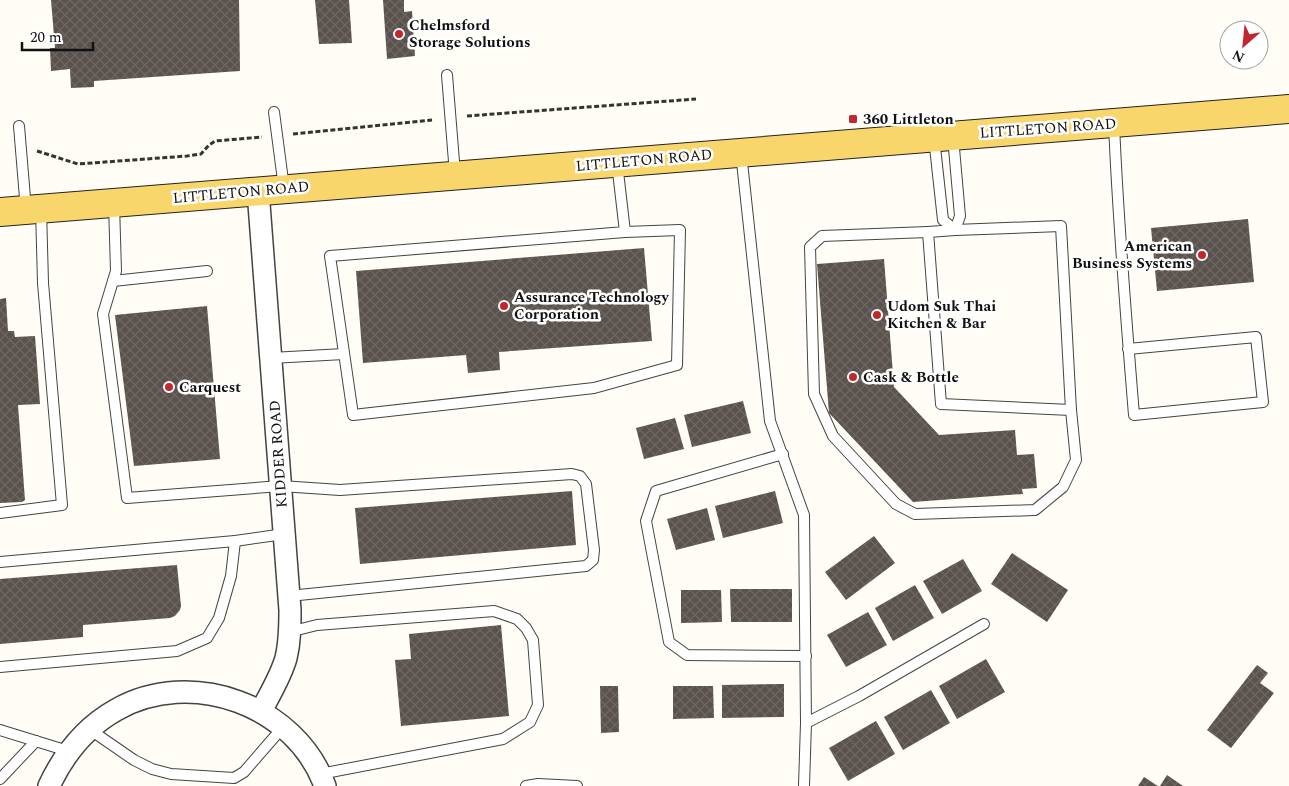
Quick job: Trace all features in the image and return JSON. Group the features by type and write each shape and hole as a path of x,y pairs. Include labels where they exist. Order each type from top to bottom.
{"main road":[{"name":"LITTLETON ROAD","path":"22,210 1289,110"}],"street":[{"name":"KIDDER ROAD","path":"260,711 285,659 290,632 271,358 271,190"},
{"path":"49,786 68,751 89,729 117,709 136,701 178,692 199,692 221,696 241,702 260,711 294,737 308,754 323,780"}],"lane":[{"path":"447,76 455,175"},
{"path":"271,190 277,135 274,112"},
{"path":"1114,123 1119,236 1128,349 1134,415 1263,402 1256,337 1128,349"},
{"path":"0,513 62,505 43,283 22,210 19,126"},
{"path":"943,136 960,216 954,230"},
{"path":"943,136 943,220 954,230"},
{"path":"740,152 770,421 804,515 806,656 804,786"},
{"path":"617,162 625,232"},
{"path":"114,202 116,271 103,314 127,498 281,486 340,490 572,474 580,476 586,484 594,550 593,560 586,566 289,596"},
{"path":"1061,226 1071,410 1076,460 1063,487 1035,510 914,514 896,504 833,436 814,394 810,247 822,236 928,232 1061,226"},
{"path":"680,230 677,365 594,388 353,416 330,256 625,232 680,230"},
{"path":"928,232 941,404 1071,410"},
{"path":"113,281 207,270"},
{"path":"271,358 344,354"},
{"path":"783,454 656,491 646,521 669,642 687,655 806,656"},
{"path":"0,562 235,541 284,534"},
{"path":"0,667 177,651 206,638 219,618 231,576 235,541"},
{"path":"290,632 317,625 494,611 517,619 526,628 533,640 538,705 530,722 503,739 323,780"},
{"path":"806,723 859,696 984,624"},
{"path":"89,729 134,760 152,769 171,774 234,778 244,772 282,727"},
{"path":"0,730 68,751"},
{"path":"0,779 36,740"},
{"path":"526,786 538,784 577,786"}],"path":[{"path":"467,116 696,99"},
{"path":"21,147 47,153 78,164 201,154 215,141 432,120"}],"building":[{"path":"51,0 239,0 240,71 94,81 94,87 71,88 70,69 51,71 50,48 55,48"},
{"path":"315,0 349,0 352,43 319,44"},
{"name":"Chelmsford Storage Solutions","path":"383,0 404,0 404,12 412,11 415,56 387,59"},
{"name":"American Business Systems","path":"1248,219 1254,282 1157,291 1151,228"},
{"name":"Assurance Technology Corporation","path":"644,248 652,341 499,352 500,370 468,373 466,355 363,363 356,271"},
{"path":"884,259 894,387 939,435 1015,430 1017,455 1034,454 1037,488 1022,489 1023,494 913,502 829,413 817,264"},
{"path":"6,298 8,331 14,331 15,337 35,336 40,404 18,405 25,500 22,502 0,503 0,299"},
{"name":"Carquest","path":"207,306 220,459 134,466 115,315"},
{"path":"743,401 751,433 692,447 684,415"},
{"path":"675,418 684,449 644,459 636,428"},
{"path":"572,491 576,545 360,564 355,508"},
{"path":"775,491 783,523 723,538 715,506"},
{"path":"707,508 715,540 676,550 667,519"},
{"path":"874,536 895,563 846,600 825,572"},
{"path":"1012,553 1068,590 1047,622 991,584"},
{"path":"963,559 982,591 942,614 923,581"},
{"path":"177,565 181,606 175,616 170,618 83,625 83,637 0,644 0,579"},
{"path":"915,585 934,618 893,641 875,608"},
{"path":"730,589 792,589 792,622 731,622"},
{"path":"681,590 721,590 722,622 681,623"},
{"path":"868,612 887,645 846,667 827,635"},
{"path":"501,625 509,716 401,726 395,660 411,659 409,634"},
{"path":"986,659 1005,692 957,719 939,686"},
{"path":"1257,665 1268,673 1260,683 1274,693 1231,748 1207,730"},
{"path":"784,684 784,717 722,718 722,685"},
{"path":"600,686 618,686 619,732 601,733"},
{"path":"673,686 713,686 714,718 673,719"},
{"path":"931,690 950,723 903,750 884,717"},
{"path":"876,721 895,754 848,781 829,748"},
{"path":"1167,775 1183,786 1160,786"},
{"path":"1144,777 1158,786 1138,786"}],"place":[{"name":"Chelmsford Storage Solutions","path":"399,34"},
{"name":"360 Littleton","path":"853,119"},
{"name":"American Business Systems","path":"1202,255"},
{"name":"Assurance Technology Corporation","path":"504,306"},
{"name":"Udom Suk Thai Kitchen & Bar","path":"877,315"},
{"name":"Cask & Bottle","path":"853,377"},
{"name":"Carquest","path":"169,387"}]}
